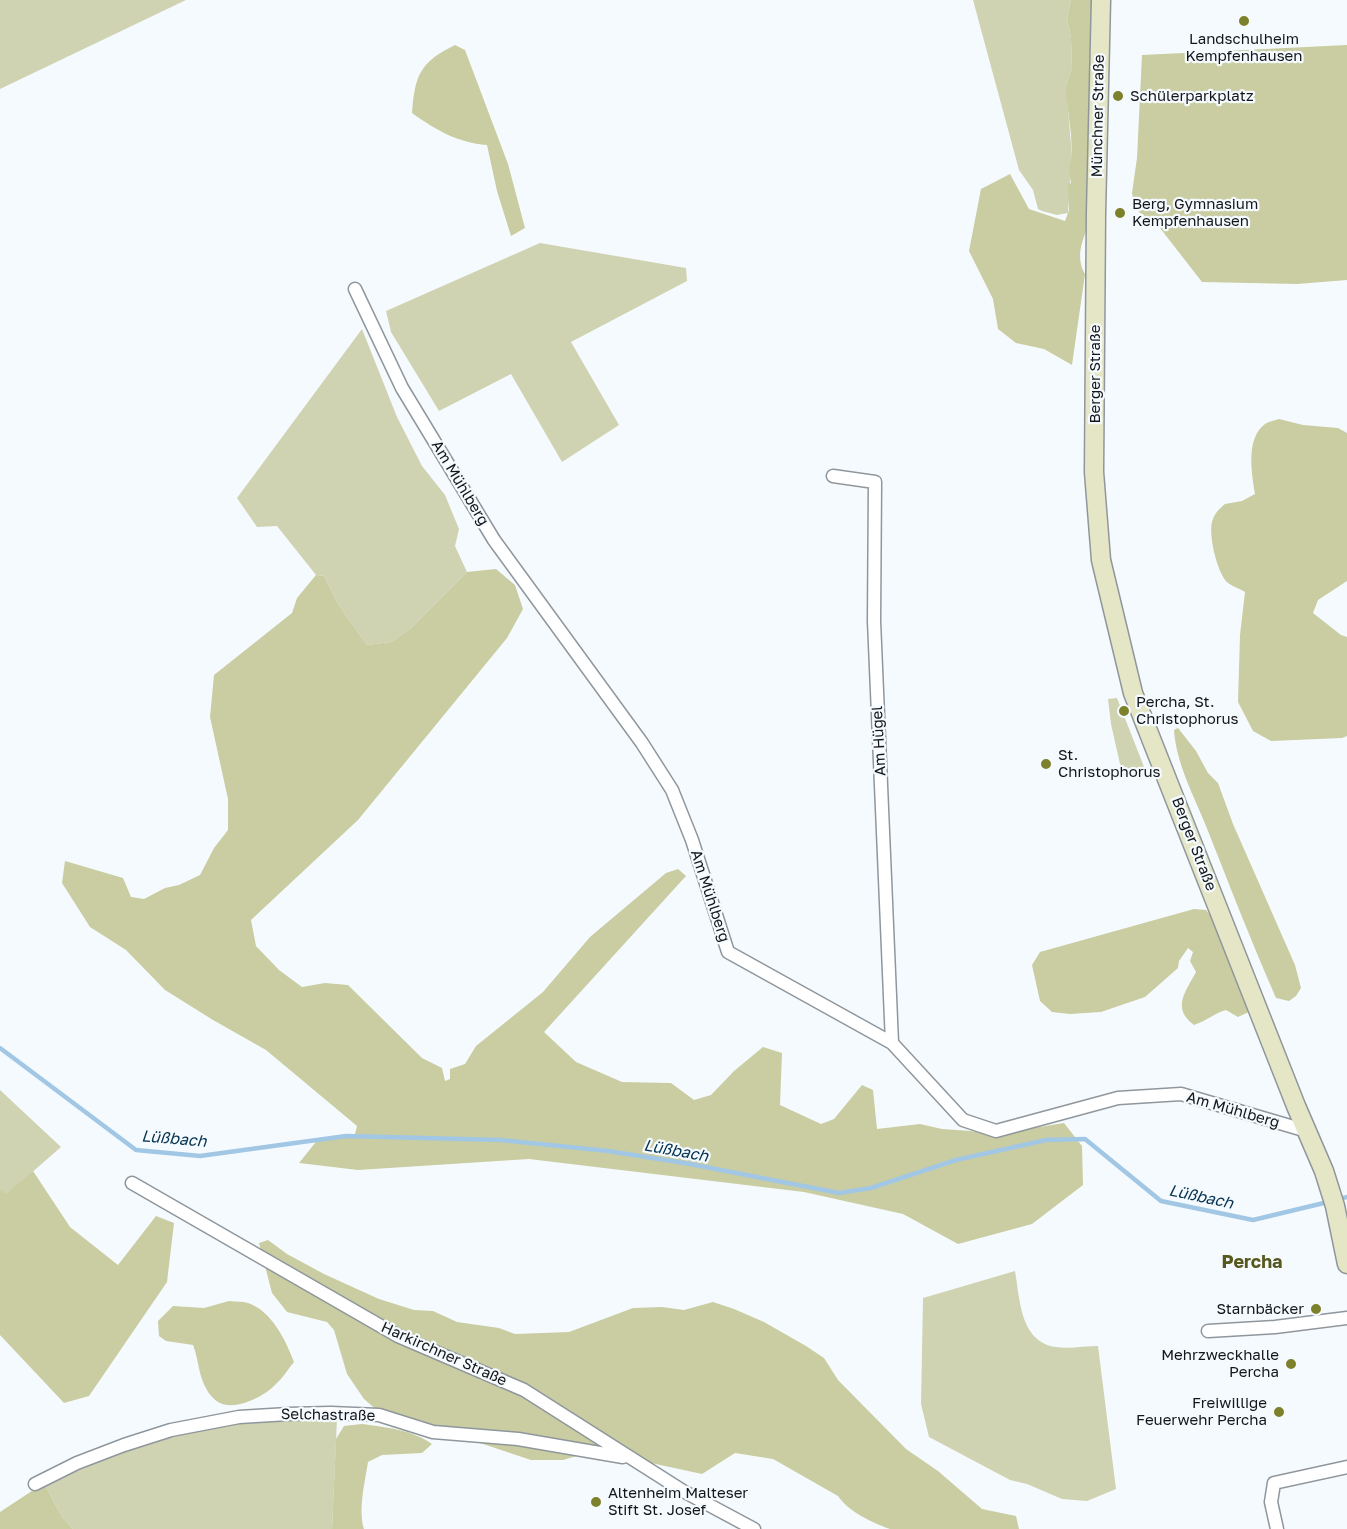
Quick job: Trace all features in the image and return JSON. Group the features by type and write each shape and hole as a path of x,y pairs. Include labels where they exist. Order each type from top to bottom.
{"main road":[{"name":"Münchner Straße","path":"1096,232 1101,0"},
{"name":"Berger Straße","path":"1096,232 1094,472 1101,560 1114,617 1133,693 1324,1171 1335,1206 1347,1264"}],"street":[{"name":"Am Mühlberg","path":"355,289 402,388 494,540 642,743 672,790 692,840 728,952 892,1042 963,1120 996,1131 1118,1098 1181,1094 1307,1131"},
{"name":"Am Hügel","path":"833,476 875,482 874,621 892,1042"},
{"name":"Harkirchner Straße","path":"132,1183 398,1336 524,1390 628,1458 701,1502 754,1529"},
{"path":"1208,1331 1347,1318"},
{"name":"Selchastraße","path":"35,1484 87,1459 171,1430 239,1417 288,1414 379,1415 433,1432 518,1439 628,1458"},
{"path":"1277,1529 1271,1502 1274,1483 1347,1467"}],"green space":[{"path":"0,0 186,0 0,89"},
{"path":"973,0 1071,0 1067,19 1071,38 1072,68 1066,86 1072,156 1068,213 1057,215 1038,209 1033,190 1019,170"},
{"path":"1071,0 1097,0 1093,217 1080,252 1085,274 1072,365 1044,349 1016,343 998,329 993,299 969,251 981,189 1010,174 1029,209 1065,221 1069,210 1068,185 1071,183 1069,170 1072,156 1066,94 1072,68 1071,38 1067,19"},
{"path":"455,45 465,50 508,164 525,228 511,236 497,191 487,145 466,142 448,135 412,113 415,89 422,71 434,57"},
{"path":"1347,45 1347,280 1297,284 1202,282 1160,228 1135,209 1132,193 1137,158 1142,55"},
{"path":"540,243 686,268 687,281 571,342 619,425 562,462 511,374 439,411 391,332 386,311"},
{"path":"362,329 397,417 422,466 445,495 459,529 455,546 467,572 410,629 391,642 367,645 338,604 324,576 316,575 277,526 257,527 237,498"},
{"path":"1279,419 1303,425 1338,428 1347,433 1347,581 1318,600 1313,613 1341,635 1347,637 1347,736 1342,738 1271,741 1253,731 1238,702 1240,635 1245,592 1228,583 1220,571 1212,542 1211,525 1215,515 1225,504 1242,501 1255,494 1252,477 1252,447 1259,430 1265,424"},
{"path":"496,569 515,585 523,609 507,638 358,820 251,920 256,946 279,970 302,987 325,983 348,985 422,1058 442,1068 445,1081 450,1079 450,1069 465,1064 476,1046 543,992 590,937 666,873 678,869 686,876 544,1032 576,1062 622,1082 671,1083 694,1100 711,1095 734,1071 763,1047 782,1053 780,1105 821,1124 834,1119 862,1085 873,1090 877,1129 920,1124 1002,1137 1021,1130 1064,1123 1082,1146 1083,1185 1032,1224 958,1244 903,1214 804,1192 529,1159 358,1170 299,1163 319,1138 355,1134 357,1126 266,1050 165,990 126,950 90,927 62,883 65,861 123,878 131,897 144,899 165,888 179,885 200,875 214,848 228,830 228,799 210,717 214,675 292,613 297,598 316,575 324,576 338,604 367,645 391,642 410,629 467,572"},
{"path":"1117,698 1148,777 1122,773 1108,699"},
{"path":"1178,728 1196,751 1208,773 1218,783 1233,824 1295,965 1301,988 1289,1001 1276,998 1186,779 1175,742 1174,730"},
{"path":"1194,909 1206,910 1214,920 1251,1011 1238,1017 1226,1010 1194,1025 1187,1019 1183,1012 1183,999 1196,972 1190,961 1193,952 1188,948 1179,961 1178,968 1145,997 1101,1012 1070,1014 1052,1012 1040,1001 1032,965 1040,952"},
{"path":"0,1090 61,1147 6,1195 0,1189"},
{"path":"33,1171 70,1227 118,1265 156,1216 174,1223 167,1282 89,1396 64,1403 0,1335 0,1189 6,1194"},
{"path":"268,1240 287,1254 324,1274 379,1299 414,1310 433,1311 457,1322 499,1328 515,1334 569,1332 633,1308 662,1307 684,1310 713,1302 734,1309 764,1322 824,1358 838,1380 906,1449 938,1471 982,1509 1016,1516 1019,1529 890,1529 861,1516 838,1496 773,1459 735,1453 702,1474 591,1452 563,1460 531,1460 453,1434 385,1417 364,1399 347,1374 334,1330 327,1322 287,1312 272,1293 259,1243"},
{"path":"1015,1271 1024,1318 1035,1337 1056,1347 1098,1346 1116,1489 1087,1501 1062,1499 1027,1484 1010,1480 929,1437 921,1404 923,1298"},
{"path":"229,1301 248,1303 264,1313 282,1336 294,1362 271,1389 250,1401 234,1405 220,1403 212,1397 202,1379 193,1345 166,1341 159,1336 158,1321 173,1306 204,1308"},
{"path":"239,1417 337,1419 332,1529 73,1529 62,1517 44,1483 100,1456"},
{"path":"362,1424 408,1432 432,1444 422,1453 382,1455 368,1462 362,1504 364,1529 332,1529 336,1439 344,1426"},
{"path":"44,1483 62,1517 73,1529 0,1529 0,1512"}],"waterway":[{"name":"Lüßbach","path":"0,1048 136,1150 200,1156 346,1136 501,1140 608,1151 690,1164 839,1193 871,1188 956,1160 1046,1140 1085,1139 1161,1201 1253,1220 1328,1202"},
{"name":"Lüßbach","path":"1336,1200 1347,1197"}],"place":[{"name":"Landschulheim Kempfenhausen","path":"1244,21"},
{"name":"Schülerparkplatz","path":"1118,96"},
{"name":"Berg, Gymnasium Kempfenhausen","path":"1120,213"},
{"name":"Percha, St. Christophorus","path":"1124,711"},
{"name":"St. Christophorus","path":"1046,764"},
{"name":"Starnbäcker","path":"1316,1309"},
{"name":"Mehrzweckhalle Percha","path":"1291,1364"},
{"name":"Freiwillige Feuerwehr Percha","path":"1279,1412"},
{"name":"Altenheim Malteser Stift St. Josef","path":"596,1502"}],"district":[{"name":"Percha","path":"1252,1262"}]}
